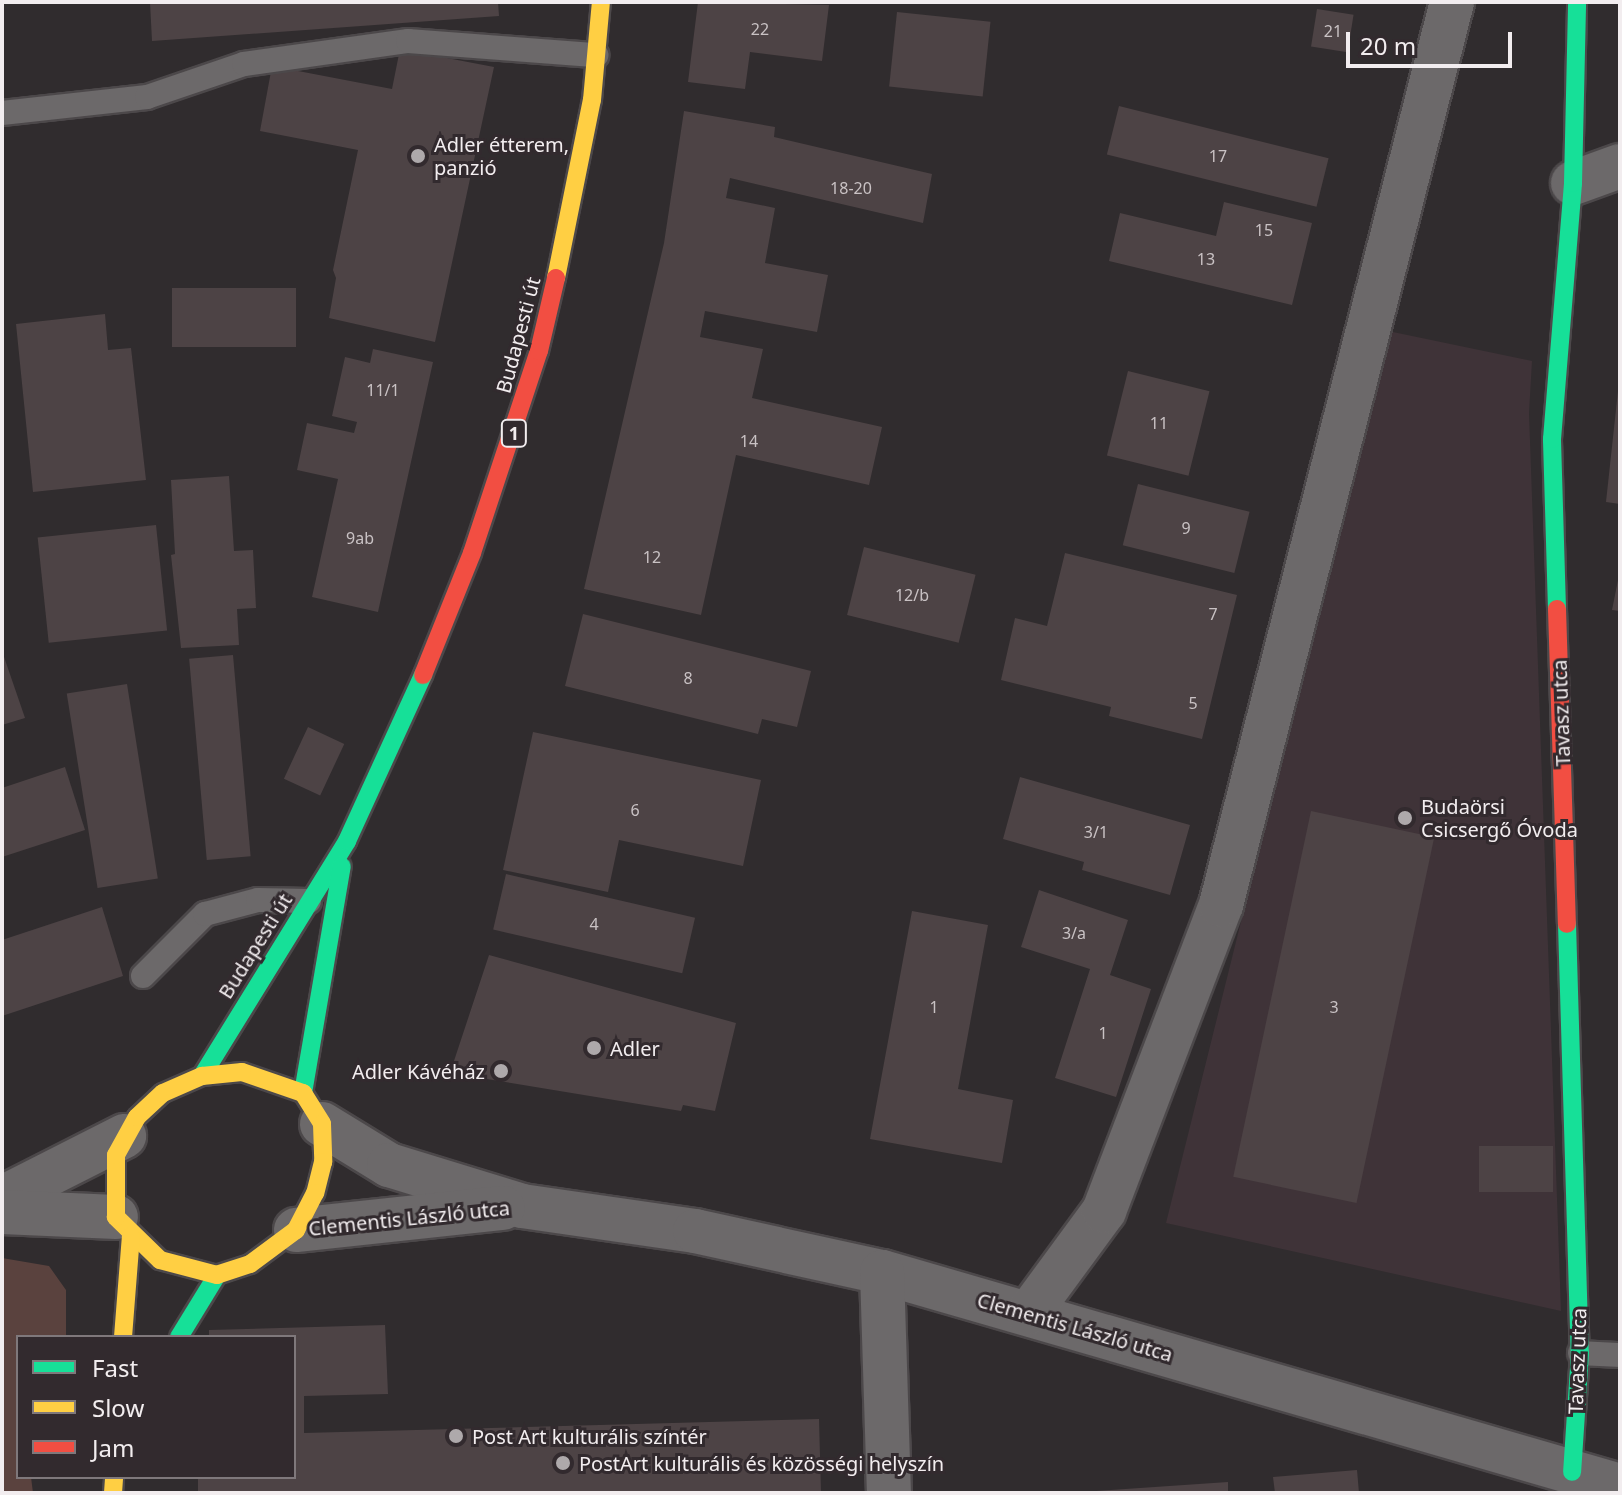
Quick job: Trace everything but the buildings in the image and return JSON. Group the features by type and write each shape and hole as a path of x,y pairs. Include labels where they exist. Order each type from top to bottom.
{"main road":[{"name":"Budapesti út","path":"202,1076 347,841 416,693 509,447 570,217 596,55 601,2"},
{"name":"Tavasz utca","path":"1572,1472 1580,1353 1552,439 1573,183 1577,2"},
{"name":"Budapesti út","path":"312,1108 347,841"},
{"path":"123,1335 124,1227 112,1182 124,1136 163,1093 202,1076 242,1072 312,1108"},
{"name":"1","path":"217,1275 250,1264 296,1230 315,1193 323,1162 312,1108"},
{"path":"124,1227 160,1260 217,1275 180,1335"}],"street":[{"path":"1029,1313 1104,1211 1221,905 1452,2"},
{"path":"1573,183 1620,166"},
{"name":"Clementis László utca","path":"312,1108 389,1165 522,1206 695,1231 882,1272 1620,1486"},
{"path":"2,1198 124,1136"},
{"name":"Clementis László utca","path":"296,1230 522,1206"},
{"path":"2,1212 124,1227"},
{"path":"882,1272 889,1493"}],"lane":[{"path":"2,113 147,97 244,64 408,41 596,55"},
{"path":"143,976 205,914 258,900 309,901"},
{"path":"1580,1353 1620,1355"}],"shaded area":[{"name":"Budaörsi Csicsergő Óvoda","path":"1388,331 1532,361 1529,413 1561,1311 1166,1223"},
{"path":"2,1258 49,1266 66,1290 66,1335 16,1335 16,1479 31,1479 33,1493 2,1493"}],"traffic: fast":[{"path":"1557,609 1552,439 1573,183 1577,2"},
{"path":"202,1076 347,841 423,675"},
{"path":"303,1093 342,866"},
{"path":"1567,924 1580,1353 1572,1472"},
{"path":"180,1335 217,1275"}],"traffic: slow":[{"path":"556,278 592,100 601,2"},
{"path":"242,1072 303,1093 322,1124 323,1162 315,1193 296,1230 250,1264 217,1275 160,1260 116,1217 116,1155 137,1117 163,1093 202,1076 242,1072"},
{"path":"123,1335 131,1236"},
{"path":"113,1493 114,1479"}],"traffic: jam":[{"path":"423,675 472,553 539,351 556,278"},
{"path":"1557,609 1567,924"}],"place":[{"name":"Adler étterem, panzió","path":"418,156"},
{"name":"Budaörsi Csicsergő Óvoda","path":"1405,818"},
{"name":"Adler","path":"594,1048"},
{"name":"Adler Kávéház","path":"501,1071"},
{"name":"Post Art kulturális színtér","path":"456,1436"},
{"name":"PostArt kulturális és közösségi helyszín","path":"563,1463"}]}
